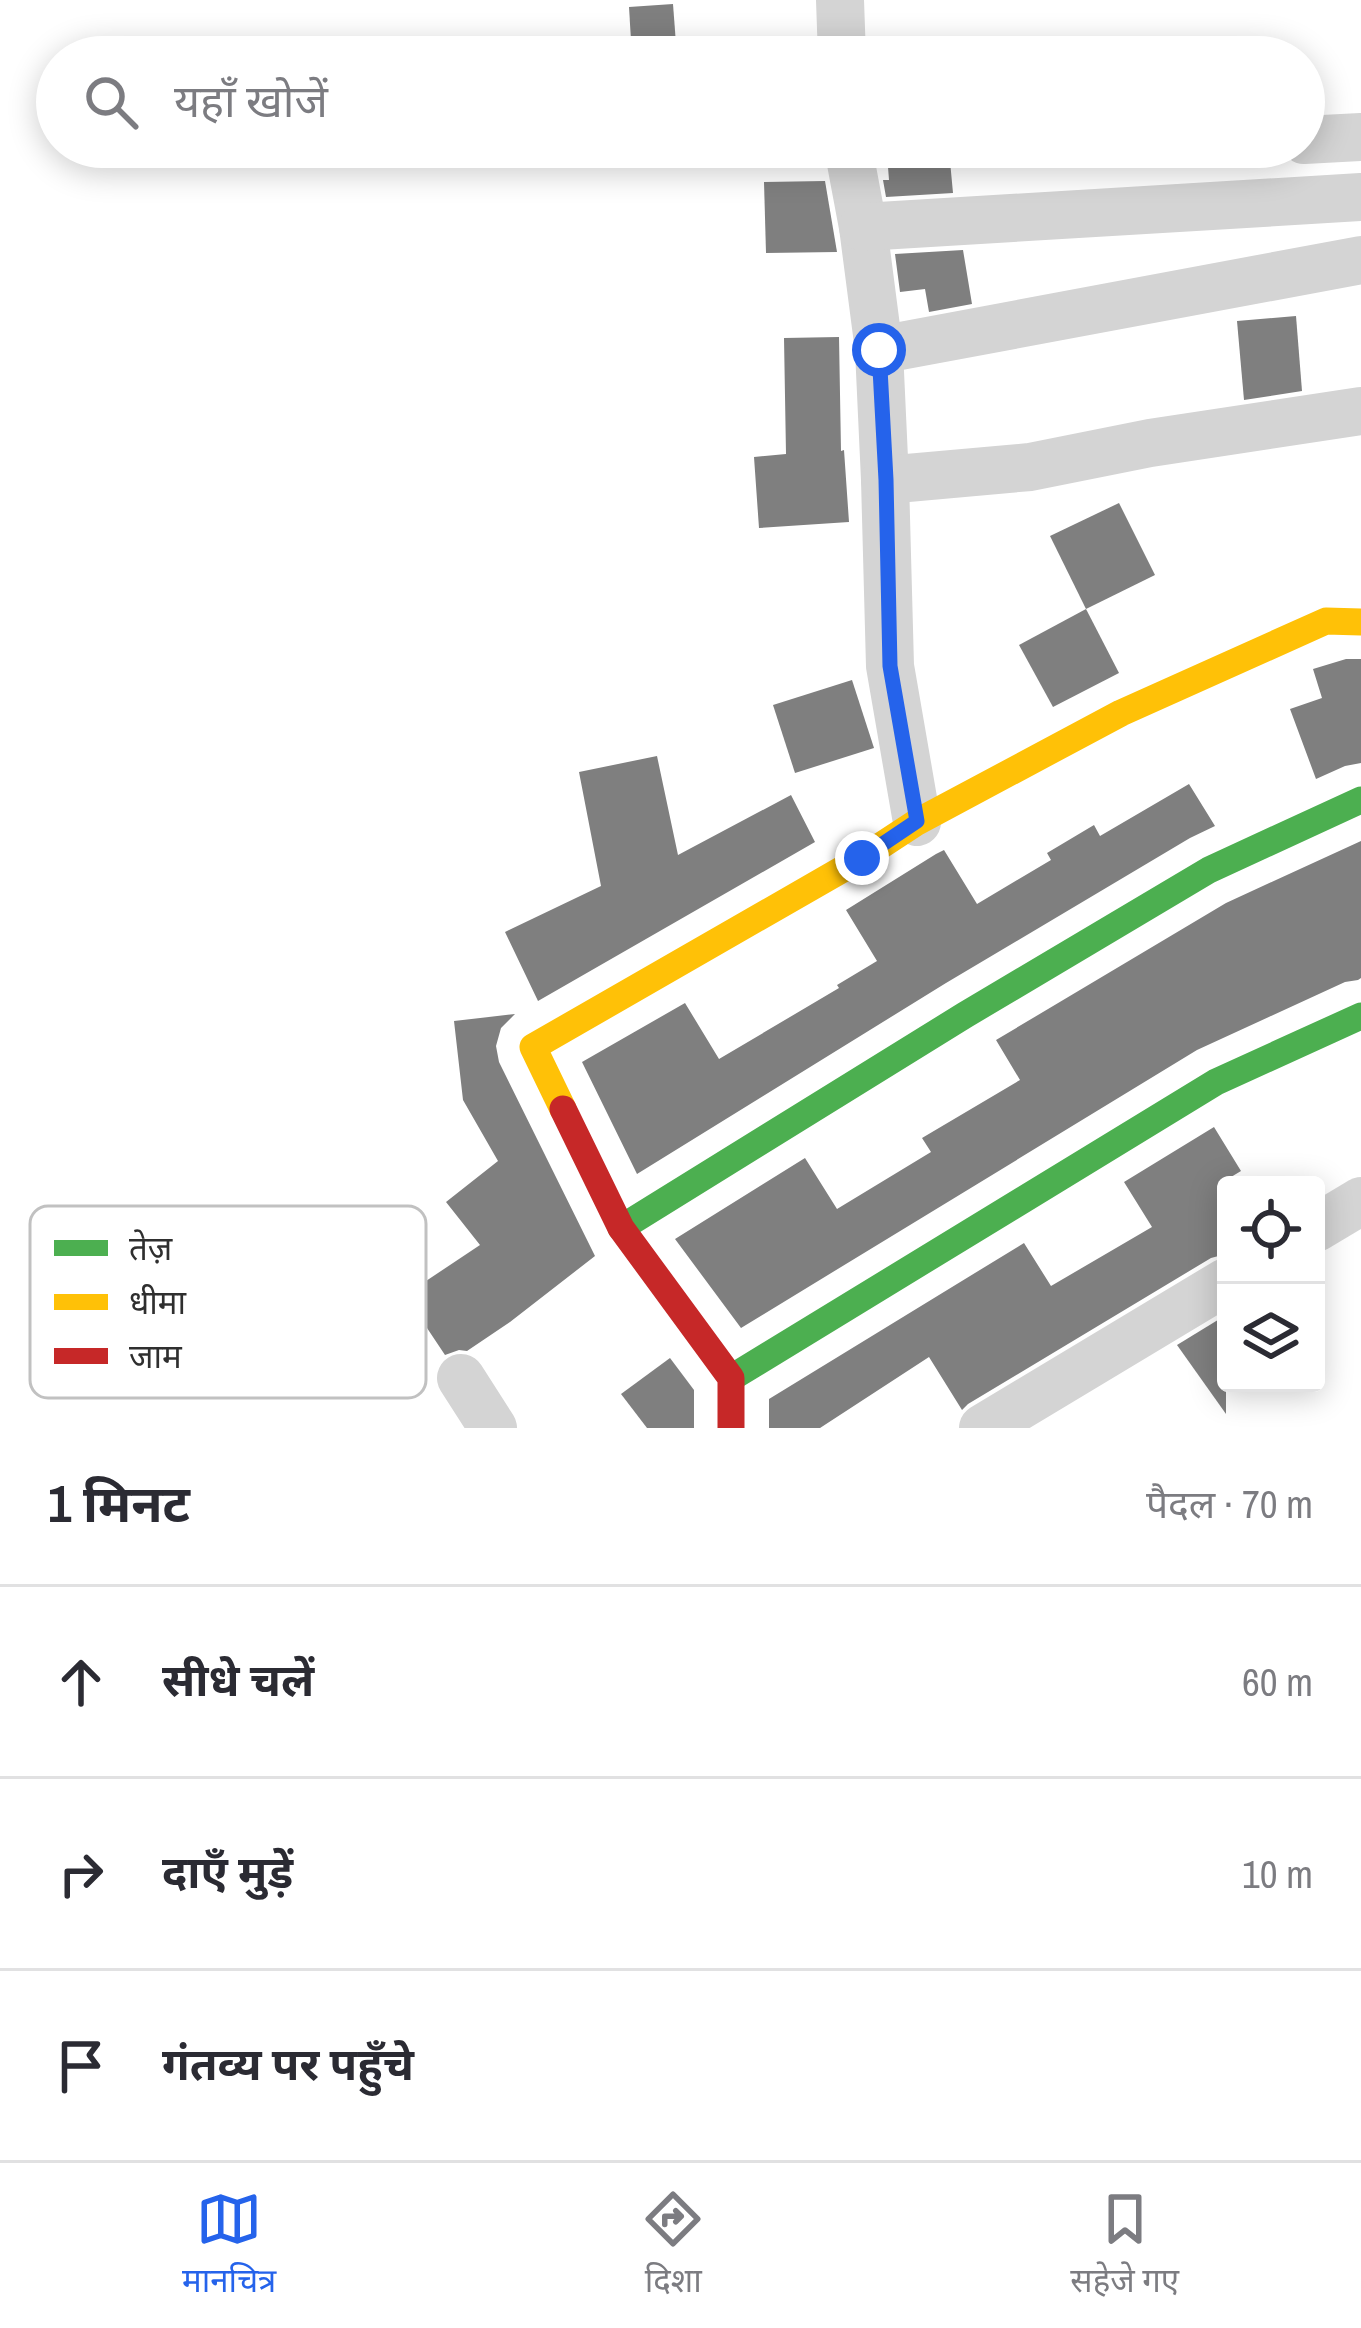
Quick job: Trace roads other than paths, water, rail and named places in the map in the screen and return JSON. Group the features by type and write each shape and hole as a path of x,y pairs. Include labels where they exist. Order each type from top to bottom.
{"street":[{"path":"840,0 841,36"},
{"path":"1325,139 1361,137"},
{"path":"852,168 879,350 890,666 917,821"},
{"path":"863,226 1361,197"},
{"path":"879,350 1361,260"},
{"path":"886,480 1030,467 1150,443 1361,411"},
{"path":"731,1428 731,1378 621,1228 533,1047 842,870 917,821 1121,713 1326,621 1361,622"},
{"path":"621,1228 1209,870 1361,800"},
{"path":"731,1378 1216,1082 1361,1016"},
{"path":"1325,1223 1361,1201"},
{"path":"983,1428 1223,1284"},
{"path":"461,1378 493,1428"}]}
